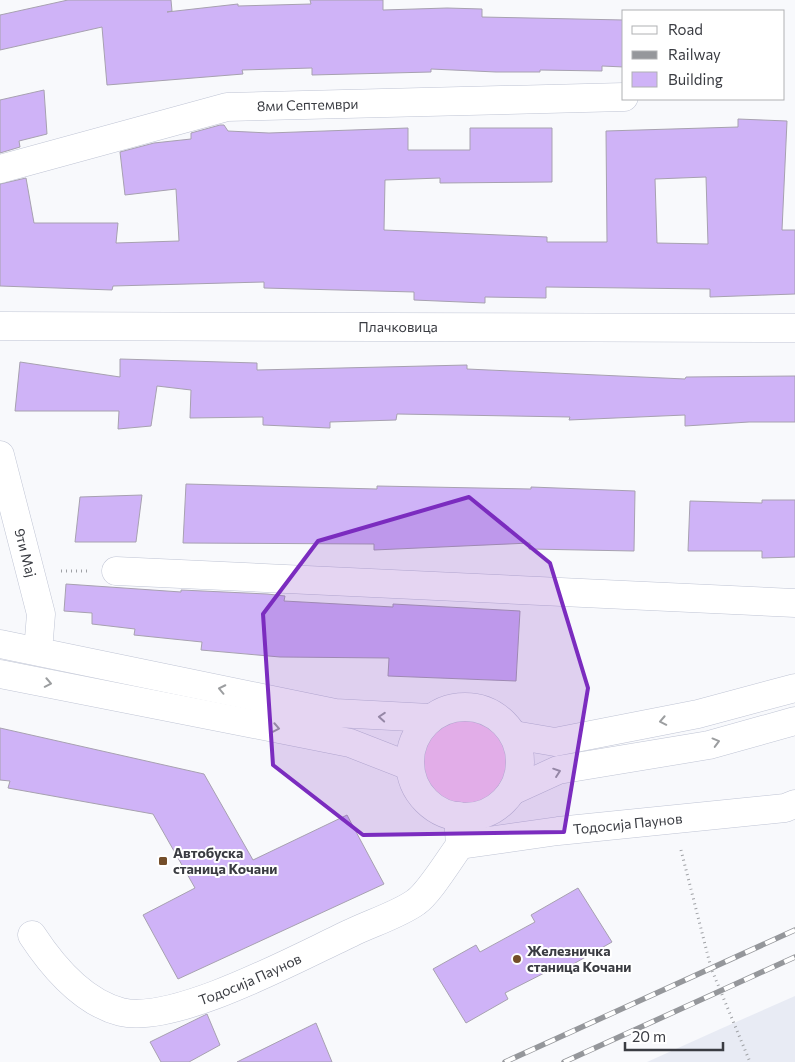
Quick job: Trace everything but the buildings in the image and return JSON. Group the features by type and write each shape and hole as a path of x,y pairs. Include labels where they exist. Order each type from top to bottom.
{"street":[{"name":"8ми Септември","path":"0,169 227,107 622,97"},
{"name":"Плачковица","path":"0,326 795,328"},
{"name":"9ти Мај","path":"0,455 41,614 38,652"},
{"path":"116,570 795,603"},
{"path":"0,644 335,713 430,718"},
{"path":"0,674 350,743 409,766"},
{"path":"514,735 555,742 698,714 795,688"},
{"path":"466,706 485,710 502,720 514,735 520,753 519,773 512,791 499,805 484,814 458,816 434,808 422,797 413,783 409,766 411,748 417,733 430,718 447,709 466,706"},
{"path":"512,791 558,770 708,744 795,721"},
{"name":"Тодосија Паунов","path":"32,935 65,976 80,991 99,1003 122,1012 136,1014 164,1012 204,999 271,970 417,902 460,845 558,830 785,808 795,804"},
{"path":"458,816 460,845"}],"path":[{"path":"674,820 711,968 750,1062"}],"highlighted area":[{"path":"469,497 550,563 588,688 564,832 363,835 273,765 263,614 318,541"}],"shaded area":[{"path":"465,713 484,716 500,727 511,743 514,762 511,781 500,797 484,808 465,811 446,808 430,797 419,781 416,762 419,743 430,727 446,716"},
{"path":"795,996 795,1062 647,1062 718,1030"}],"railway":[{"path":"505,1062 795,930"},
{"path":"564,1062 795,957"}],"place":[{"name":"Автобуска станица Кочани","path":"163,861"},
{"name":"Железничка станица Кочани","path":"517,959"}]}
